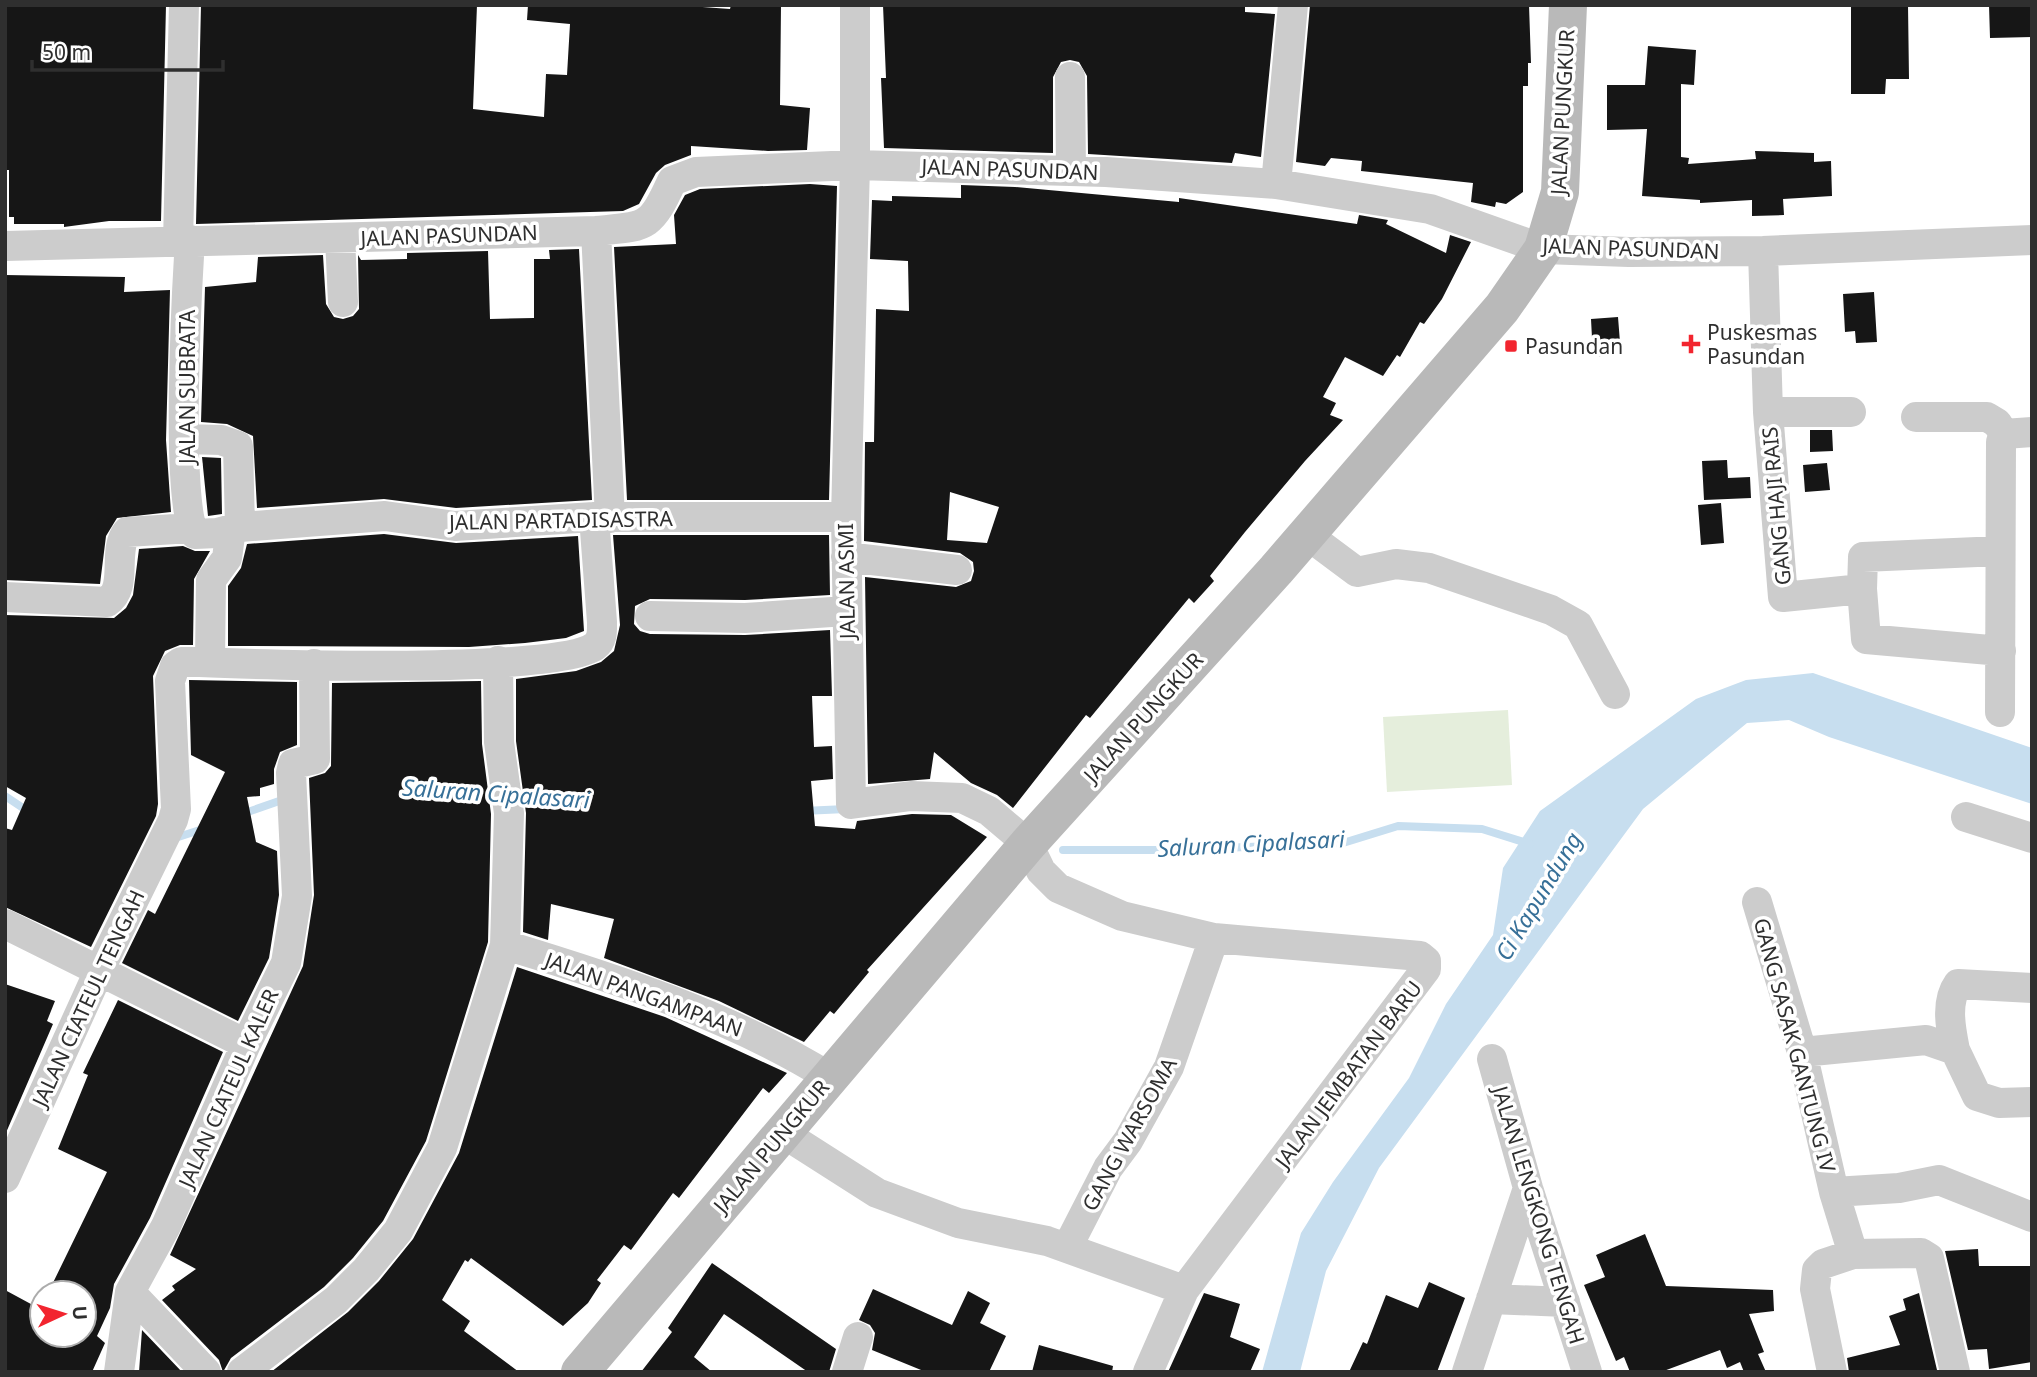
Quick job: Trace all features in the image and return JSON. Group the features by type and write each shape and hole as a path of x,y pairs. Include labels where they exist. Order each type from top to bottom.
{"main road":[{"name":"JALAN PUNGKUR","path":"580,1372 1028,845 1306,534 1502,308 1543,249 1560,192 1568,5"}],"street":[{"name":"JALAN SUBRATA","path":"184,5 185,439 193,531"},
{"name":"JALAN ASMI","path":"855,5 855,164 846,517 851,804 911,796 962,798 989,811 1028,845"},
{"path":"1276,184 1293,5"},
{"path":"1070,77 1071,171"},
{"name":"JALAN PASUNDAN","path":"5,246 596,231 647,223 658,212 672,181 696,172 855,164 1071,171 1276,184 1430,209 1543,249 1629,252 1763,251 2032,240"},
{"path":"185,439 222,440 238,446 236,528 227,558 211,580 210,662 314,664 498,661 547,659 593,648 601,639 602,517 596,231"},
{"path":"340,239 343,302"},
{"name":"GANG HAJI RAIS","path":"1763,251 1768,412 1783,597 1862,589"},
{"path":"1768,412 1851,412"},
{"path":"1916,417 1987,417 2018,433"},
{"path":"2000,712 2001,442 2018,433"},
{"name":"JALAN PARTADISASTRA","path":"5,597 107,602 116,592 122,542 127,532 193,531 385,516 455,526 602,517 846,517"},
{"path":"1306,534 1357,572 1396,564 1429,568 1551,610 1578,625 1615,694"},
{"path":"2000,551 1863,557 1862,589 1866,639 2001,651"},
{"path":"846,557 957,569"},
{"path":"650,616 745,618 846,611"},
{"path":"242,1372 336,1300 398,1231 442,1149 505,945 506,796 498,661"},
{"name":"JALAN CIATEUL TENGAH","path":"5,1178 176,809 172,671 181,662 210,662"},
{"name":"JALAN CIATEUL KALER","path":"119,1372 130,1292 166,1226 246,1044 286,963 297,896 290,802 293,765 314,759 314,664"},
{"path":"1966,817 2032,838"},
{"name":"JALAN JEMBATAN BARU","path":"1028,845 1041,871 1058,888 1122,916 1214,938 1420,956 1426,961 1426,969 1260,1193 1184,1290 1148,1372"},
{"name":"GANG SASAK GANTUNG IV","path":"1757,902 1802,1052 1834,1192 1899,1188 1939,1180 2032,1217"},
{"path":"5,924 246,1044"},
{"name":"GANG WARSOMA","path":"1067,1248 1108,1168 1128,1141 1169,1067 1214,938"},
{"name":"JALAN PANGAMPAAN","path":"505,945 571,963 721,1019 782,1048 829,1077"},
{"path":"2032,988 1958,984 1953,991 1951,1012 1955,1050 1977,1096 1999,1103 2032,1102"},
{"path":"1802,1052 1926,1041 1955,1050"},
{"name":"JALAN LENGKONG TENGAH","path":"1492,1059 1528,1188 1587,1372"},
{"path":"783,1133 877,1193 958,1223 1067,1248 1184,1290"},
{"path":"1467,1372 1528,1188"},
{"path":"1834,1192 1853,1254"},
{"path":"1832,1372 1815,1289 1817,1270 1823,1264 1853,1254 1921,1253 1928,1258 1955,1372"},
{"path":"130,1292 206,1372"},
{"path":"1491,1299 1565,1302"},
{"path":"847,1372 858,1337"}],"green space":[{"path":"1508,710 1512,785 1387,792 1383,717"}],"water":[{"name":"Ci Kapundung","path":"1813,673 2032,748 2032,804 1829,737 1789,720 1747,723 1643,809 1379,1168 1326,1271 1300,1372 1262,1372 1301,1233 1333,1182 1409,1078 1446,1004 1493,935 1503,868 1540,811 1696,699 1746,680"}],"building":[{"path":"5,5 166,5 161,221 109,221 64,227 64,224 14,224 14,217 9,217 9,170 5,170"},
{"path":"201,5 477,5 473,109 544,117 546,74 567,75 570,24 527,20 528,5 675,5 730,9 731,5 781,5 780,105 810,108 807,150 768,151 691,146 691,155 665,165 656,173 639,204 623,211 196,224"},
{"path":"883,5 1245,6 1245,12 1275,14 1261,157 1235,153 1232,163 1088,154 1087,76 1079,62 1070,60 1061,62 1053,77 1053,153 884,148 881,78 886,78"},
{"path":"1310,5 1529,5 1531,63 1528,63 1528,86 1523,86 1523,192 1506,204 1496,202 1495,207 1471,202 1473,183 1361,171 1362,161 1331,158 1325,166 1296,162"},
{"path":"1851,5 1908,5 1909,79 1886,79 1885,94 1851,94"},
{"path":"1989,5 2032,5 2032,37 1990,38"},
{"path":"1648,46 1696,50 1694,85 1681,84 1681,157 1689,158 1688,164 1756,159 1755,151 1814,153 1814,162 1831,161 1832,196 1783,199 1784,215 1752,216 1752,200 1700,203 1700,200 1642,196 1647,129 1607,130 1607,85 1645,85"},
{"path":"810,184 837,186 829,500 627,500 614,247 676,244 674,215 685,195 700,189"},
{"path":"961,185 1015,187 1179,202 1179,198 1357,224 1359,215 1388,220 1386,224 1446,253 1450,235 1471,242 1442,299 1424,324 1420,322 1400,357 1397,355 1383,376 1345,357 1323,397 1336,403 1330,415 1343,420 1245,532 1210,576 1214,581 1194,603 1189,598 1090,718 1086,715 1013,808 997,795 971,783 934,752 930,779 868,784 865,577 956,587 971,581 974,571 973,562 960,553 864,541 865,442 874,442 876,309 909,311 908,261 870,259 872,200 892,201 892,196 961,198","holes":["950,492 999,507 987,543 947,540"]},
{"path":"579,249 592,500 456,508 384,499 257,508 253,436 227,424 201,422 205,287 256,282 258,257 323,255 326,304 334,317 343,319 353,316 359,309 358,255 361,260 407,259 407,253 488,251 490,319 534,318 534,259 550,259 549,250"},
{"path":"5,275 125,277 124,292 170,290 166,440 171,512 117,518 106,536 100,584 5,580"},
{"path":"1874,292 1877,342 1856,343 1855,331 1845,332 1843,294"},
{"path":"1618,317 1621,355 1593,357 1591,319"},
{"path":"1810,430 1832,430 1833,451 1810,452"},
{"path":"202,457 221,458 222,514 208,516"},
{"path":"1727,460 1728,478 1750,477 1751,498 1704,500 1702,461"},
{"path":"1827,463 1830,490 1805,492 1803,465"},
{"path":"1721,503 1724,543 1701,545 1698,505"},
{"path":"384,534 456,543 578,536 584,631 566,638 469,647 228,646 228,586 241,568 247,544"},
{"path":"613,535 829,535 830,595 745,600 650,599 635,606 634,624 640,631 650,634 745,635 830,630 832,696 812,696 814,747 832,746 833,779 811,781 815,826 855,829 857,821 912,814 951,815 987,837 867,970 869,972 834,1014 830,1011 804,1042 719,1001 604,958 614,919 551,904 548,940 523,932 526,813 516,741 516,679 576,671 601,662 614,651 620,625"},
{"path":"183,546 195,551 210,551 194,579 193,645 180,645 165,651 153,676 158,804 156,816 91,947 5,907 5,828 12,830 26,798 5,786 5,615 114,618 126,608 133,595 139,549"},
{"path":"189,680 297,682 297,745 280,752 274,769 274,784 260,788 260,796 247,797 256,842 277,851 279,895 269,958 238,1021 122,963 148,910 155,914 225,772 191,755"},
{"path":"481,681 482,744 491,814 488,942 426,1141 383,1221 353,1258 324,1287 231,1358 223,1372 219,1360 162,1300 175,1290 172,1286 196,1269 170,1255 303,966 314,895 309,778 325,773 331,766 332,683"},
{"path":"517,967 665,1017 787,1073 769,1093 763,1088 679,1198 673,1193 631,1250 624,1245 597,1280 601,1283 588,1303 563,1326 471,1258 468,1262 465,1260 442,1300 470,1321 464,1331 519,1372 271,1372 348,1312 379,1281 413,1239 459,1153"},
{"path":"5,984 55,1001 47,1021 53,1024 5,1135"},
{"path":"118,1000 223,1052 150,1218 114,1284 110,1308 98,1334 98,1279 55,1279 107,1172 58,1149 88,1075 83,1073"},
{"path":"1645,1234 1666,1286 1773,1290 1774,1311 1749,1314 1764,1352 1758,1354 1766,1372 1744,1372 1740,1362 1727,1368 1720,1350 1661,1372 1630,1372 1624,1357 1616,1361 1584,1285 1605,1277 1596,1255"},
{"path":"1978,1249 1979,1266 2032,1266 2032,1362 1989,1369 1987,1349 1968,1350 1945,1251"},
{"path":"712,1263 836,1349 829,1372 808,1372 724,1314 694,1357 712,1372 641,1372 672,1332 668,1328"},
{"path":"1429,1282 1465,1298 1437,1372 1349,1372 1363,1342 1367,1344 1386,1295 1418,1308"},
{"path":"873,1289 952,1325 968,1291 990,1303 980,1323 1006,1336 989,1372 926,1372 872,1350 875,1333 870,1325 859,1320"},
{"path":"5,1290 28,1302 28,1349 98,1349 98,1337 105,1343 92,1372 5,1372"},
{"path":"1204,1293 1240,1304 1230,1337 1260,1349 1250,1372 1168,1372"},
{"path":"1919,1293 1937,1370 1849,1372 1847,1358 1900,1345 1889,1316 1906,1310 1903,1299"},
{"path":"142,1330 182,1372 139,1372"},
{"path":"1039,1345 1113,1366 1112,1372 1032,1372"}],"waterway":[{"name":"Saluran Cipalasari","path":"5,796 29,812"},
{"name":"Saluran Cipalasari","path":"242,814 285,799"},
{"name":"Saluran Cipalasari","path":"803,811 846,809"},
{"name":"Saluran Cipalasari","path":"1063,850 1171,850 1343,843 1398,826 1482,829 1530,844"},
{"name":"Saluran Cipalasari","path":"172,839 203,829"}],"place":[{"name":"Puskesmas Pasundan","path":"1691,344"},
{"name":"Pasundan","path":"1511,346"}]}
